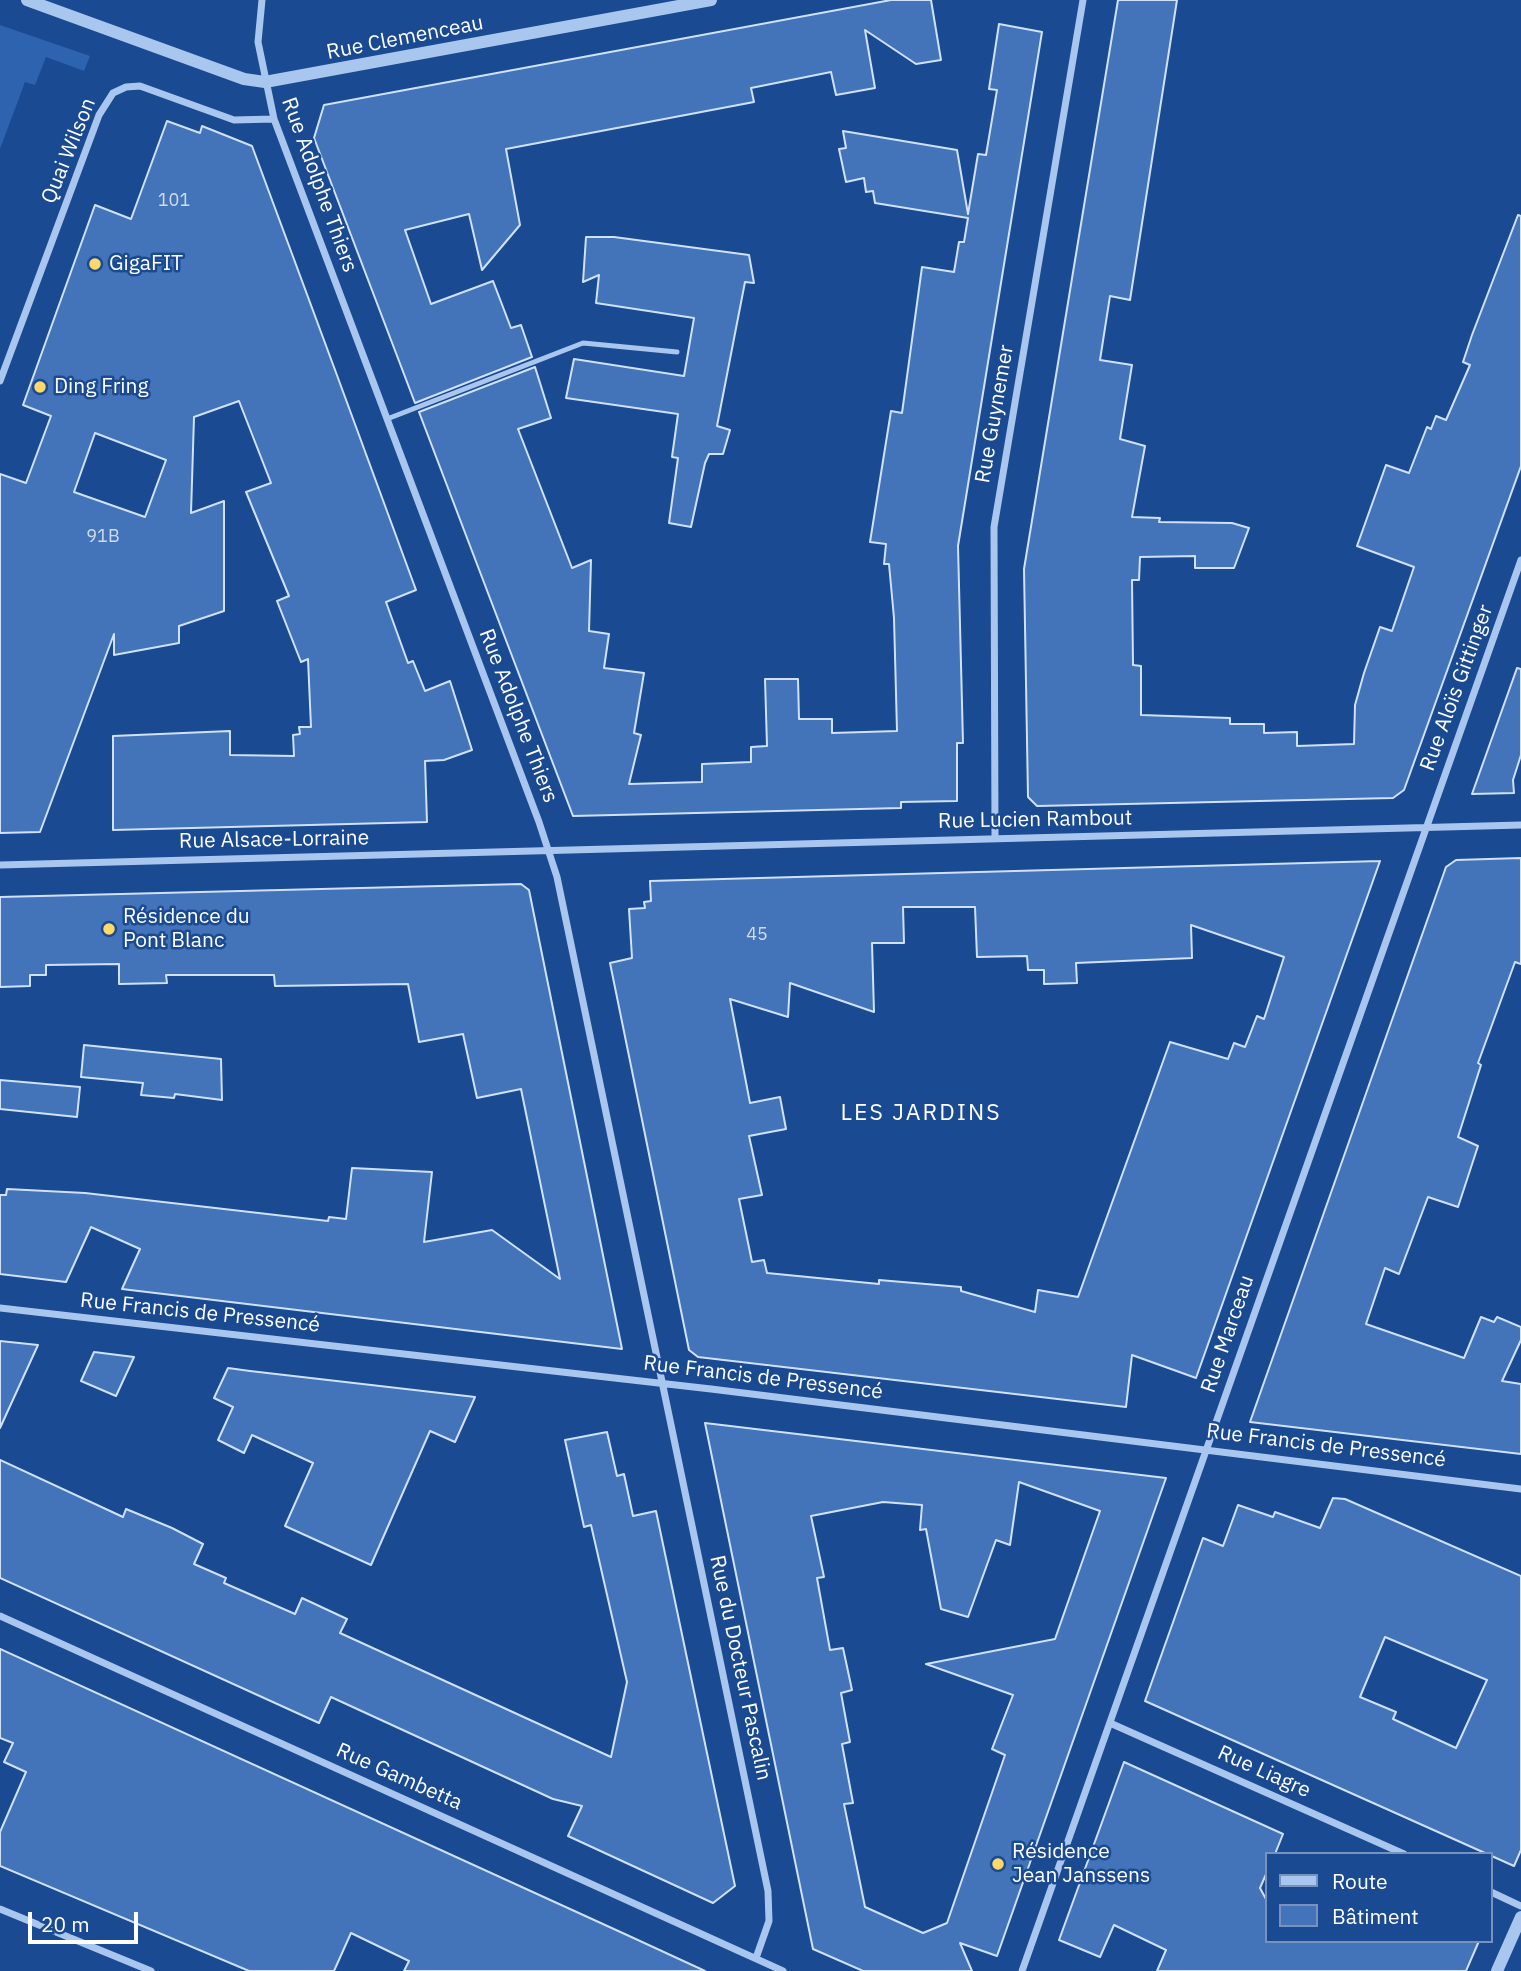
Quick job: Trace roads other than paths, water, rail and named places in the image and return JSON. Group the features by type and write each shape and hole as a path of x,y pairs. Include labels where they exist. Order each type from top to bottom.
{"street":[{"name":"Rue Clemenceau","path":"27,0 244,79 265,82 710,0"},
{"name":"Rue Adolphe Thiers","path":"262,0 258,41 274,120 549,851 574,950 664,1383"},
{"name":"Rue Guynemer","path":"995,838 994,527 1083,0"},
{"name":"Quai Wilson","path":"0,381 99,115 113,93 127,87 140,86 234,120 274,120"},
{"name":"Rue Aloïs Gittinger","path":"1425,828 1521,560"},
{"name":"Rue Lucien Rambout","path":"549,851 1521,825"},
{"name":"Rue Marceau","path":"1022,1971 1425,828"},
{"name":"Rue Alsace-Lorraine","path":"0,865 549,851"},
{"name":"Rue Francis de Pressencé","path":"0,1308 664,1383 1521,1489"},
{"name":"Rue du Docteur Pascalin","path":"664,1383 768,1891 769,1921 755,1958"},
{"name":"Rue Gambetta","path":"0,1616 783,1971"},
{"name":"Rue Liagre","path":"1110,1723 1400,1852"},
{"path":"1493,1893 1521,1906"},
{"path":"0,1909 151,1971"},
{"path":"1497,1971 1521,1917"}],"lane":[{"path":"387,419 583,343 677,352"}],"place":[{"name":"GigaFIT","path":"95,264"},
{"name":"Ding Fring","path":"40,387"},
{"name":"Résidence du Pont Blanc","path":"109,929"},
{"name":"Résidence Jean Janssens","path":"998,1864"}],"district":[{"name":"LES JARDINS","path":"921,1113"}]}
